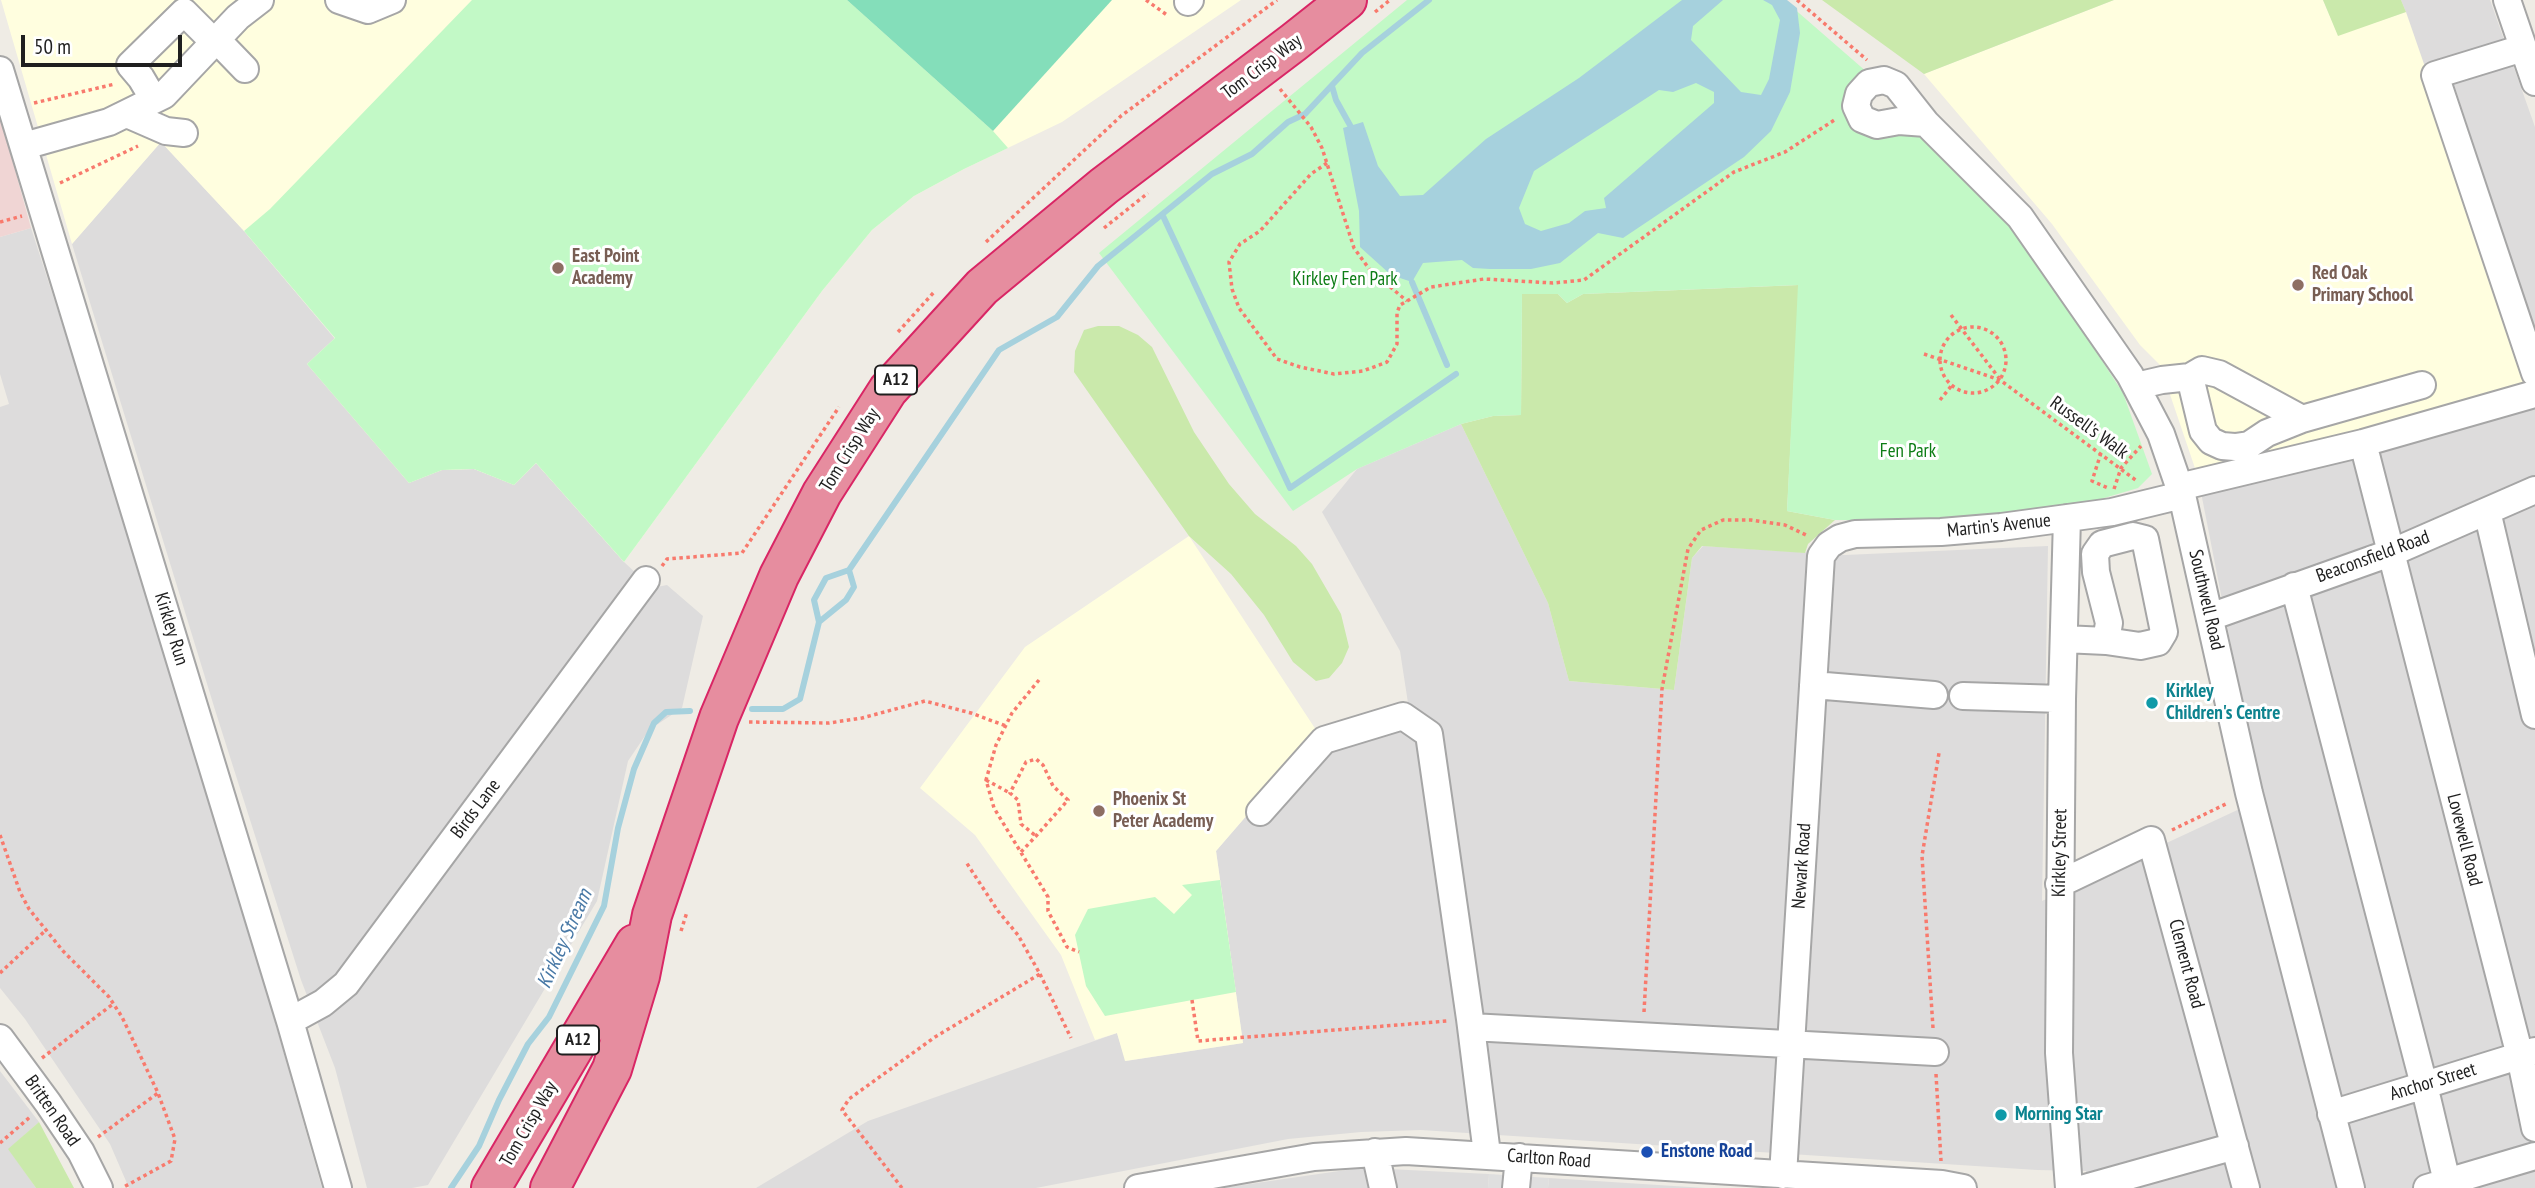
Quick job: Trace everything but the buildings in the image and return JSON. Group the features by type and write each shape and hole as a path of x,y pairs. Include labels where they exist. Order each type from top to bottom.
{"highway":[{"name":"Tom Crisp Way","path":"550,1188 612,1069 640,976 666,924 719,718 779,576 822,493 887,390 982,287 1104,186 1294,43 1358,8"},
{"name":"Tom Crisp Way","path":"491,1188 666,924"},
{"path":"533,1188 550,1160 579,1134"}],"street":[{"path":"245,69 216,41 184,12 130,65 147,89 164,95 216,41 239,17 260,0"},
{"path":"339,0 368,10 392,0"},
{"path":"2507,0 2535,82"},
{"path":"2523,48 2435,75 2533,373 2533,384"},
{"name":"Kirkley Run","path":"0,71 290,1021 338,1188"},
{"path":"1896,85 1884,80 1868,83 1859,94 1856,106 1863,119 1877,125 1899,121 1926,123"},
{"name":"Southwell Road","path":"1896,85 1926,123 2020,217 2130,375 2161,434 2173,494 2210,617 2249,793 2351,1188"},
{"path":"24,146 109,122 127,114 147,89"},
{"path":"127,114 175,132"},
{"path":"2136,386 2190,377 2203,370 2219,374 2302,419"},
{"path":"2190,377 2203,430 2211,441 2222,446 2249,445 2267,433 2302,419 2422,386"},
{"name":"Martin's Avenue","path":"1825,551 1840,538 1856,534 1941,532 2112,512 2364,443 2533,384"},
{"name":"Lovewell Road","path":"2364,443 2528,1053 2535,1128"},
{"name":"Beaconsfield Road","path":"2210,617 2393,552 2535,490"},
{"path":"2487,511 2535,715"},
{"name":"Kirkley Street","path":"2067,518 2059,884 2059,1052 2069,1188"},
{"name":"Newark Road","path":"1783,1175 1813,685 1825,551"},
{"name":"Birds Lane","path":"290,1021 323,1003 346,984 646,580"},
{"path":"2294,586 2424,1085 2437,1185 2535,1156"},
{"path":"2064,639 2106,641"},
{"path":"1813,685 1934,695"},
{"path":"1963,696 2062,699"},
{"path":"1259,812 1324,740 1403,716 1429,734 1487,1154"},
{"path":"2059,884 2151,840"},
{"name":"Clement Road","path":"2151,840 2246,1188"},
{"path":"1471,1023 1935,1052"},
{"name":"Britten Road","path":"0,1038 81,1152 99,1188"},
{"name":"Anchor Street","path":"2332,1114 2528,1053"},
{"path":"2085,1188 2158,1179 2235,1146"},
{"path":"1375,1152 1383,1188"},
{"name":"Carlton Road","path":"1138,1188 1175,1185 1314,1157 1375,1152 1487,1154 1953,1186"},
{"path":"1516,1188 1519,1157"}],"path":[{"path":"1146,0 1183,7"},
{"path":"1358,8 1390,0"},
{"path":"1797,0 1896,85"},
{"path":"1279,88 1311,127 1322,148 1354,248 1370,270 1407,301"},
{"path":"11,107 147,89"},
{"path":"1327,163 1311,174 1260,231 1240,244 1229,262 1232,289 1240,308 1277,359 1300,368 1334,374 1363,371 1387,362 1397,344 1397,313 1400,305 1431,287 1484,279 1553,284 1584,280 1734,172 1785,152 1856,106"},
{"path":"38,191 73,179 175,132"},
{"path":"1100,231 1152,190"},
{"name":"Russell's Walk","path":"1951,315 2000,380 2121,468 2173,494"},
{"path":"1978,327 1993,334 2004,347 2006,364 2000,380 1987,391 1970,394 1952,385 1943,375 1940,359 1946,341 1960,330 1978,327"},
{"name":"Russell's Walk","path":"1924,355 2000,380"},
{"path":"1940,400 1952,385"},
{"path":"2101,453 2092,481 2114,490 2121,468 2139,448 2161,434"},
{"path":"1642,1035 1662,689 1688,549 1701,530 1723,520 1751,520 1785,525 1825,551"},
{"path":"1039,680 1012,713 996,746 986,780 994,808 1048,897 1048,911 1067,947 1079,952"},
{"path":"743,722 814,723 862,718 925,701 1006,726"},
{"path":"1939,752 1922,856 1935,1052 1953,1186"},
{"path":"1010,793 1026,762 1036,760 1043,765 1053,786 1068,800 1021,852"},
{"path":"986,780 1018,800 1021,824 1036,836"},
{"path":"2151,840 2249,793"},
{"path":"1,839 29,909 122,1017 158,1093 174,1139 171,1161 122,1188"},
{"path":"965,862 1018,936 1071,1038"},
{"path":"666,924 688,906"},
{"path":"0,973 46,930"},
{"path":"902,1188 842,1110 849,1099 935,1037 1040,974"},
{"path":"1192,1000 1198,1041 1471,1023"},
{"path":"40,1060 113,1004"},
{"path":"94,1140 158,1093"},
{"path":"0,1143 48,1103"}],"shaded area":[{"name":"East Point Academy","path":"1,0 1241,0 1062,122 914,196 872,230 822,291 624,562 536,463 514,485 474,469 442,470 409,483 307,364 335,338 244,231 161,142 72,244"},
{"name":"Red Oak Primary School","path":"2114,0 2323,0 2338,35 2406,12 2534,382 2198,477 2160,365 2140,345 2052,224 1924,74"},
{"path":"2401,0 2490,0 2535,127 2535,1188 2086,1188 2086,1171 1421,1130 1288,1139 1036,1188 756,1188 868,1121 1117,1033 1126,1061 1243,1043 1216,851 1318,733 1408,703 1400,651 1322,512 1357,469 1461,424 1548,603 1569,681 1674,690 1692,558 1703,546 1845,555 2048,546 2042,901 2261,799 2198,477 2406,12"},
{"path":"0,115 31,228 0,237"},
{"path":"161,142 244,231 335,339 308,364 442,470 474,469 514,484 536,463 624,562 652,588 667,585 703,616 682,708 649,730 628,761 597,901 428,1185 412,1188 367,1188 335,1068 301,980 72,244"},
{"path":"31,228 183,710 322,1188 129,1188 110,1144 25,1019 0,988 0,407 9,404 0,374 0,237"},
{"name":"Phoenix St Peter Academy","path":"1189,536 1318,733 1216,851 1243,1043 1125,1061 1117,1033 1095,1040 1061,955 975,835 920,788 1025,647"},
{"path":"0,1071 39,1122 9,1149 36,1188 0,1188"},
{"path":"1353,1169 1489,1174 1488,1188 1222,1188"},
{"path":"1489,1174 1549,1178 1548,1188 1488,1188"},
{"path":"1549,1178 1705,1188 1548,1188"}],"green space":[{"name":"East Point Academy","path":"472,0 847,0 993,131 1008,148 914,196 872,230 822,291 624,562 536,463 514,485 474,469 442,470 409,483 307,364 335,338 244,231 270,209"},
{"path":"847,0 1112,0 993,131"},
{"name":"Kirkley Fen Park","path":"1407,0 1784,0 1868,73 1847,107 1918,130 2015,227 2123,393 2152,474 2138,488 2084,504 1962,521 1835,520 1787,511 1798,285 1583,294 1567,303 1558,294 1522,294 1521,415 1493,416 1461,424 1357,469 1293,511 1099,253"},
{"path":"1822,0 2114,0 1924,74"},
{"path":"2323,0 2401,0 2406,12 2338,36"},
{"path":"1799,285 1787,511 1835,520 1808,544 1805,553 1702,546 1692,558 1674,690 1569,681 1548,603 1461,424 1493,416 1521,415 1522,294 1558,294 1567,303 1583,294"},
{"path":"1098,326 1119,326 1138,335 1152,347 1194,432 1229,484 1255,514 1296,546 1312,564 1341,614 1349,647 1342,663 1329,678 1316,681 1293,662 1264,615 1231,574 1189,536 1074,372 1075,351 1084,330"},
{"path":"1220,880 1236,992 1105,1016 1086,986 1075,935 1088,909 1155,897 1174,914 1192,895 1182,885"},
{"path":"39,1122 74,1188 36,1188 8,1149"}],"water":[{"path":"1682,0 1723,0 1693,26 1691,40 1741,92 1761,95 1769,79 1780,20 1772,5 1763,0 1787,0 1797,8 1800,33 1790,92 1771,131 1744,157 1623,238 1598,233 1560,263 1531,269 1473,268 1462,260 1423,263 1412,282 1391,275 1360,247 1359,211 1343,128 1363,122 1378,166 1400,196 1423,195 1486,139 1579,78","holes":["1696,83 1714,92 1714,103 1604,198 1606,208 1585,211 1569,223 1541,231 1525,224 1519,208 1534,171 1659,90 1673,92"]}],"waterway":[{"path":"752,709 783,709 800,699 819,622 846,600 854,587 849,570 999,350 1057,317 1098,266 1212,174 1252,154 1288,122 1305,114 1362,53 1429,0"},
{"path":"1332,86 1336,100 1351,127"},
{"path":"1163,216 1290,488 1456,374"},
{"path":"1412,282 1447,365"},
{"path":"819,622 814,600 826,578 849,570"},
{"name":"Kirkley Stream","path":"451,1188 479,1146 528,1044 549,1017 604,906 618,828 634,769 654,723 666,712 690,711"}],"place":[{"name":"East Point Academy","path":"558,268"},
{"name":"Red Oak Primary School","path":"2298,285"},
{"name":"Kirkley Children's Centre","path":"2152,703"},
{"name":"Phoenix St Peter Academy","path":"1099,811"},
{"name":"Morning Star","path":"2001,1115"},
{"name":"Enstone Road","path":"1647,1152"}],"park label":[{"name":"Fen Park","path":"1908,452"}]}
